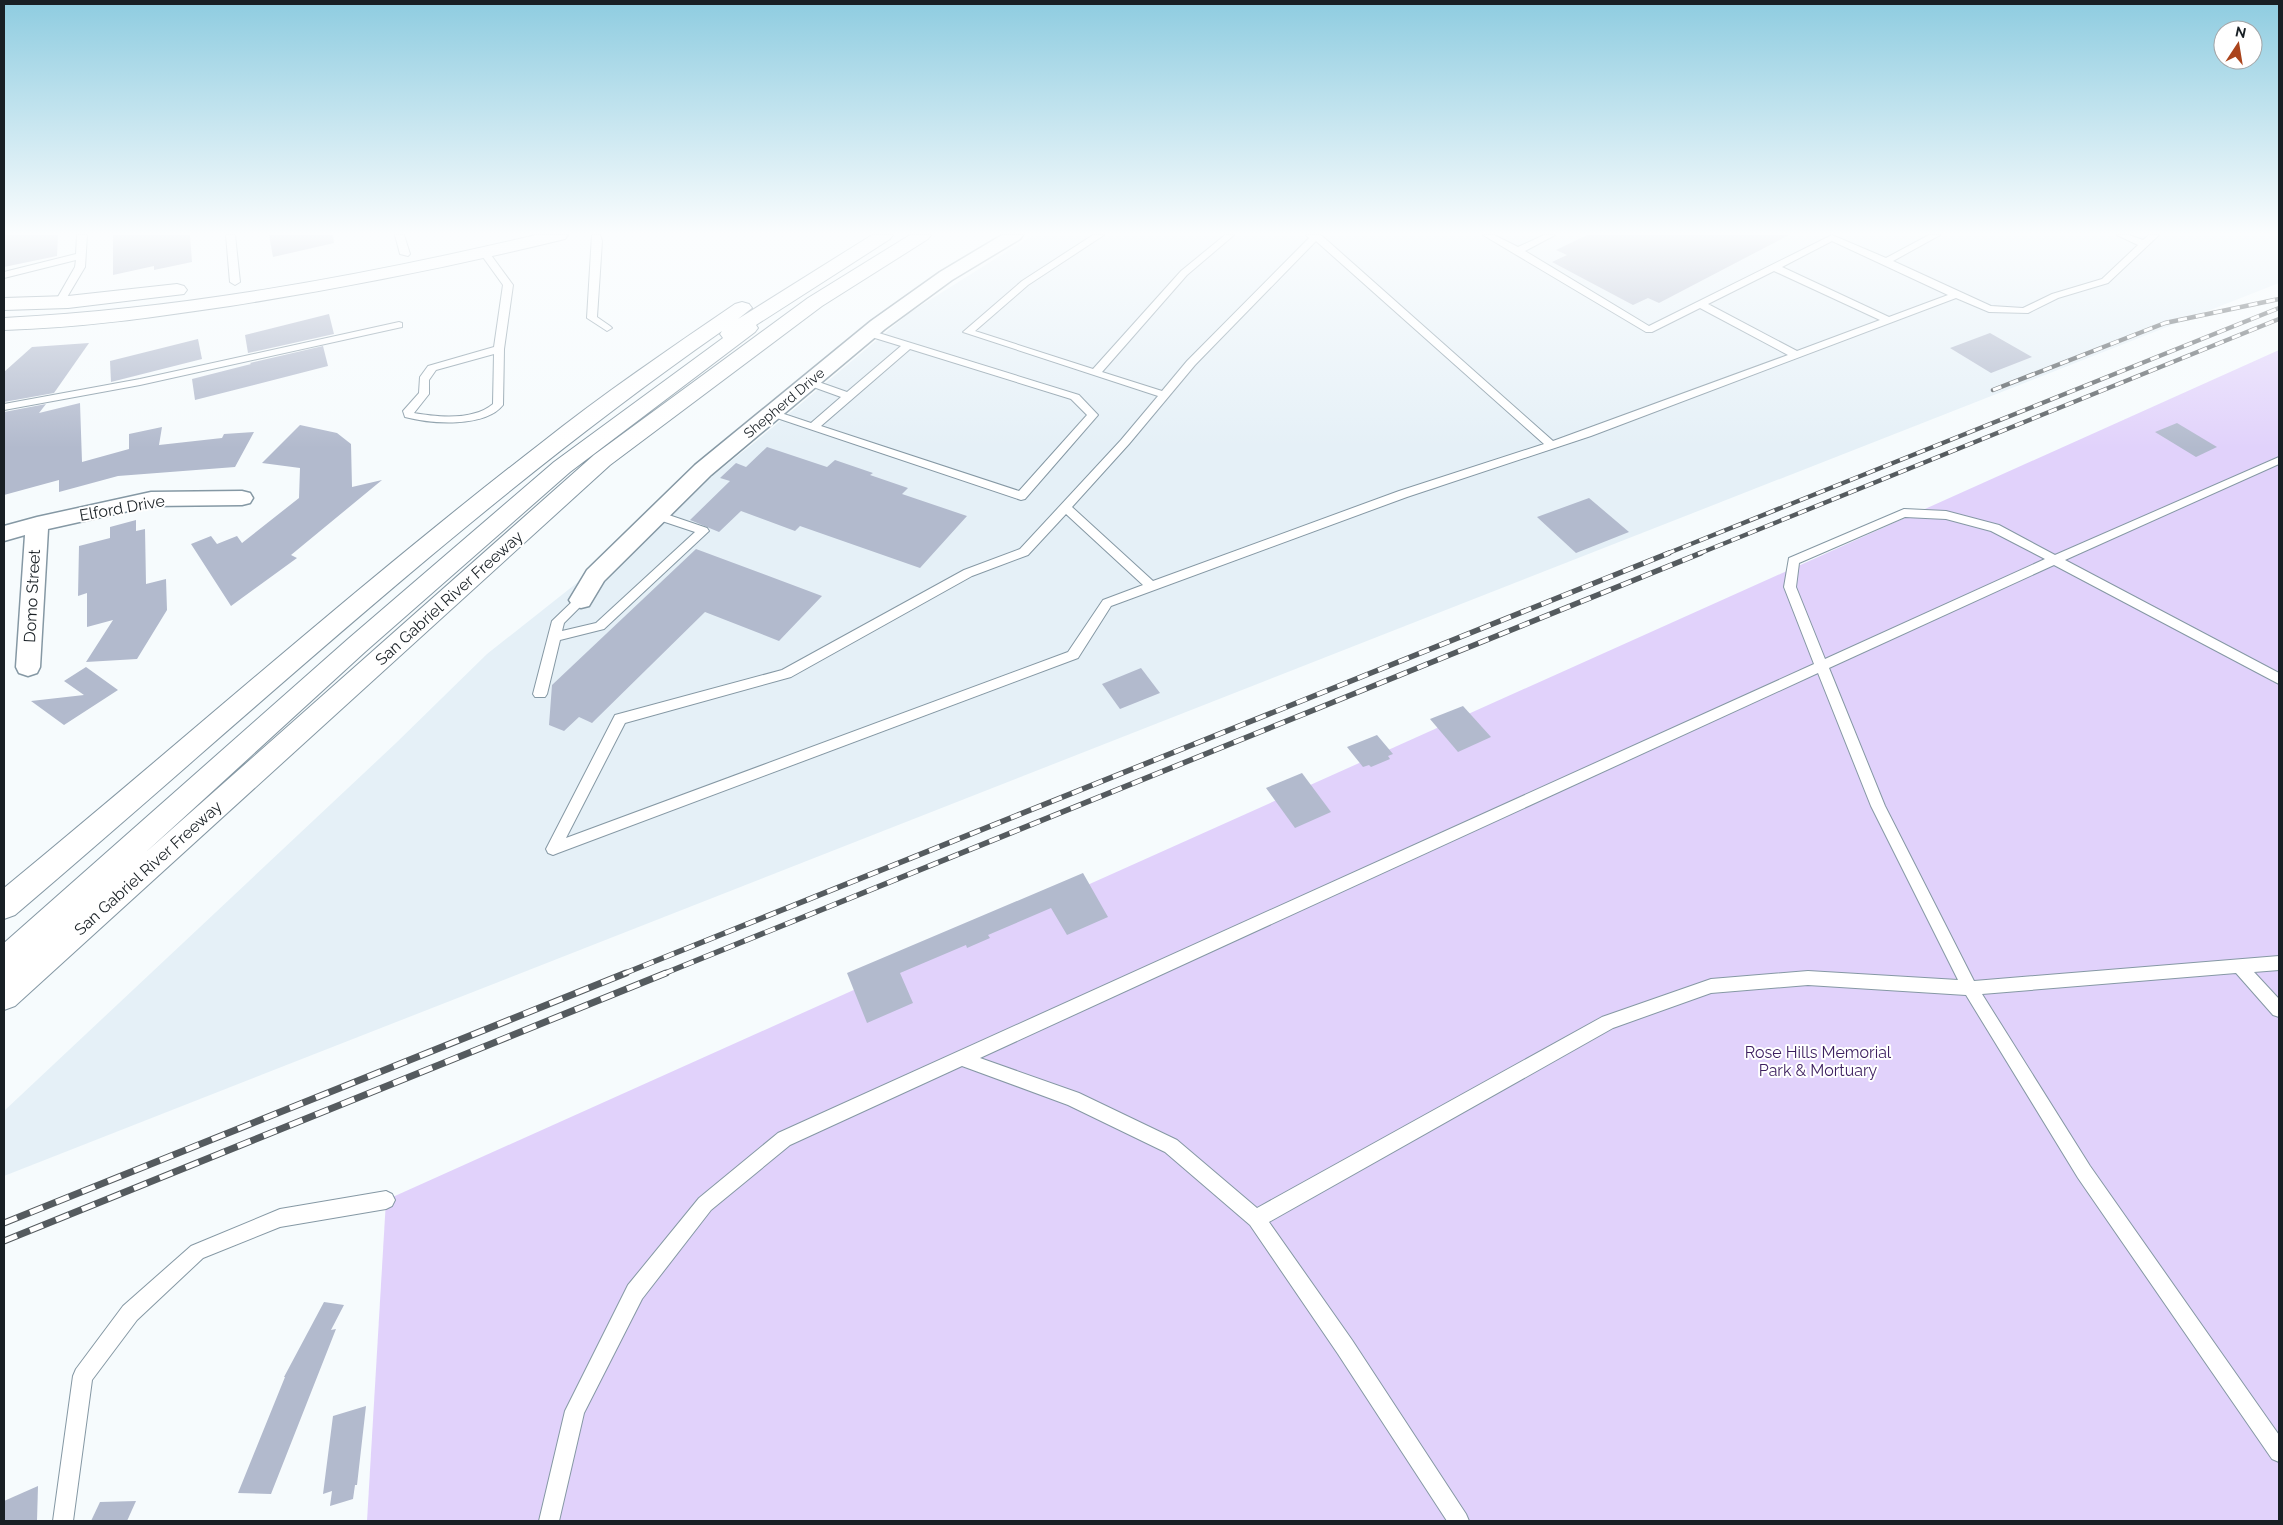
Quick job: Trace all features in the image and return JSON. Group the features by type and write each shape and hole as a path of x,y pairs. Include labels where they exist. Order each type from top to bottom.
{"main road":[{"path":"4,324 50,322 152,312 190,306"},
{"path":"4,906 378,584 563,436 675,352 746,306"},
{"path":"4,940 147,812 485,519 669,376 771,306"},
{"path":"4,962 408,600 562,466 755,323 782,306"},
{"name":"San Gabriel River Freeway","path":"4,996 602,460 810,306"}],"street":[{"name":"Shepherd Drive","path":"581,600 595,576 703,470 869,333 905,306"},
{"name":"Elford Drive","path":"4,534 37,524 151,499 242,498"},
{"name":"Domo Street","path":"28,667 37,524"}],"lane":[{"path":"499,349 442,364 425,373 423,378 424,394 408,411 409,415 418,417 470,418 486,415 494,411 498,405 499,349 505,306"},
{"path":"593,306 592,318 607,328"},
{"path":"998,306 968,332 1165,395"},
{"path":"1096,372 1155,306"},
{"path":"1246,306 1191,363 1165,395 1024,552 968,573 786,674 620,719 553,849 1073,655 1107,603 1403,494 1587,434 1926,306"},
{"path":"1395,306 1552,446"},
{"path":"1609,306 1649,330 1696,306"},
{"path":"1704,306 1796,355"},
{"path":"1858,306 1888,320"},
{"path":"1982,306 1989,309 2025,311 2035,306"},
{"path":"4,407 140,382 399,325"},
{"path":"772,412 1021,496 1093,415 1075,397 869,333"},
{"path":"814,426 907,346"},
{"path":"809,382 848,396"},
{"path":"549,1521 575,1411 635,1292 705,1204 784,1139 2054,560 2279,460"},
{"path":"1065,507 1152,587"},
{"path":"2279,678 1995,528 1946,515 1904,513 1793,562 1790,587 1878,806 1970,988 2084,1172 2279,1452"},
{"path":"554,637 600,626 703,532 657,515"},
{"path":"540,694 558,621 581,600"},
{"path":"1256,1219 1608,1022 1711,986 1808,978 1970,988 2279,963"},
{"path":"2240,967 2279,1010"},
{"path":"960,1058 1073,1099 1171,1146 1256,1219 1345,1347 1459,1521"},
{"path":"63,1521 83,1376 130,1313 197,1252 280,1218 386,1200"}],"shaded area":[{"path":"920,306 2220,306 4,1176 4,1111 396,743 487,654 755,442 909,313"}],"green space":[{"name":"Rose Hills Memorial Park & Mortuary","path":"2279,350 2279,1521 367,1521 386,1200"}],"building":[{"path":"329,314 334,334 248,353 245,335"},
{"path":"1990,333 2032,357 1991,373 1950,348"},
{"path":"198,339 202,359 111,382 110,361"},
{"path":"89,343 54,393 4,402 4,372 32,347"},
{"path":"323,346 328,366 195,400 192,379"},
{"path":"80,403 82,462 129,449 129,434 162,427 159,445 222,438 224,434 254,432 235,467 118,476 59,492 59,480 4,495 4,412 46,404 39,413"},
{"path":"2177,423 2217,447 2196,457 2155,432"},
{"path":"300,425 337,433 351,444 352,487 382,480 291,555 297,558 231,606 191,544 211,536 217,544 237,536 242,543 299,498 300,468 262,463"},
{"path":"767,447 827,467 835,460 873,473 870,475 908,488 902,494 967,516 920,568 800,526 795,531 741,511 719,532 690,520 730,481 720,478 736,463 746,467"},
{"path":"1589,498 1629,532 1576,553 1537,517"},
{"path":"136,520 136,531 145,529 146,584 166,579 167,610 137,659 86,662 113,620 87,627 87,593 78,596 79,546 110,538 110,527"},
{"path":"696,549 822,596 779,641 705,612 592,723 579,717 564,731 549,725 552,685"},
{"path":"86,667 118,690 64,725 31,701 84,695 64,681"},
{"path":"1141,668 1160,693 1120,709 1102,684"},
{"path":"1463,706 1491,737 1458,752 1430,719"},
{"path":"1377,735 1393,754 1388,756 1390,759 1371,767 1369,765 1363,767 1347,747"},
{"path":"1302,773 1331,812 1295,828 1266,788"},
{"path":"1083,873 1108,917 1067,935 1051,908 988,935 990,938 967,948 966,945 900,973 913,1003 867,1023 847,973"},
{"path":"324,1302 344,1305 331,1330 336,1329 271,1494 238,1493 284,1377"},
{"path":"366,1406 357,1485 355,1485 353,1499 330,1506 332,1491 323,1494 333,1416"},
{"path":"38,1486 37,1521 4,1521 4,1501"},
{"path":"136,1501 127,1521 91,1521 100,1502"}],"railway":[{"path":"1993,390 2165,323 2245,306"},
{"path":"1666,554 2279,308"},
{"path":"1698,554 2279,319"},
{"path":"623,974 1669,553"},
{"path":"663,974 1701,553"},
{"path":"4,1223 626,973"},
{"path":"4,1241 666,973"}]}
